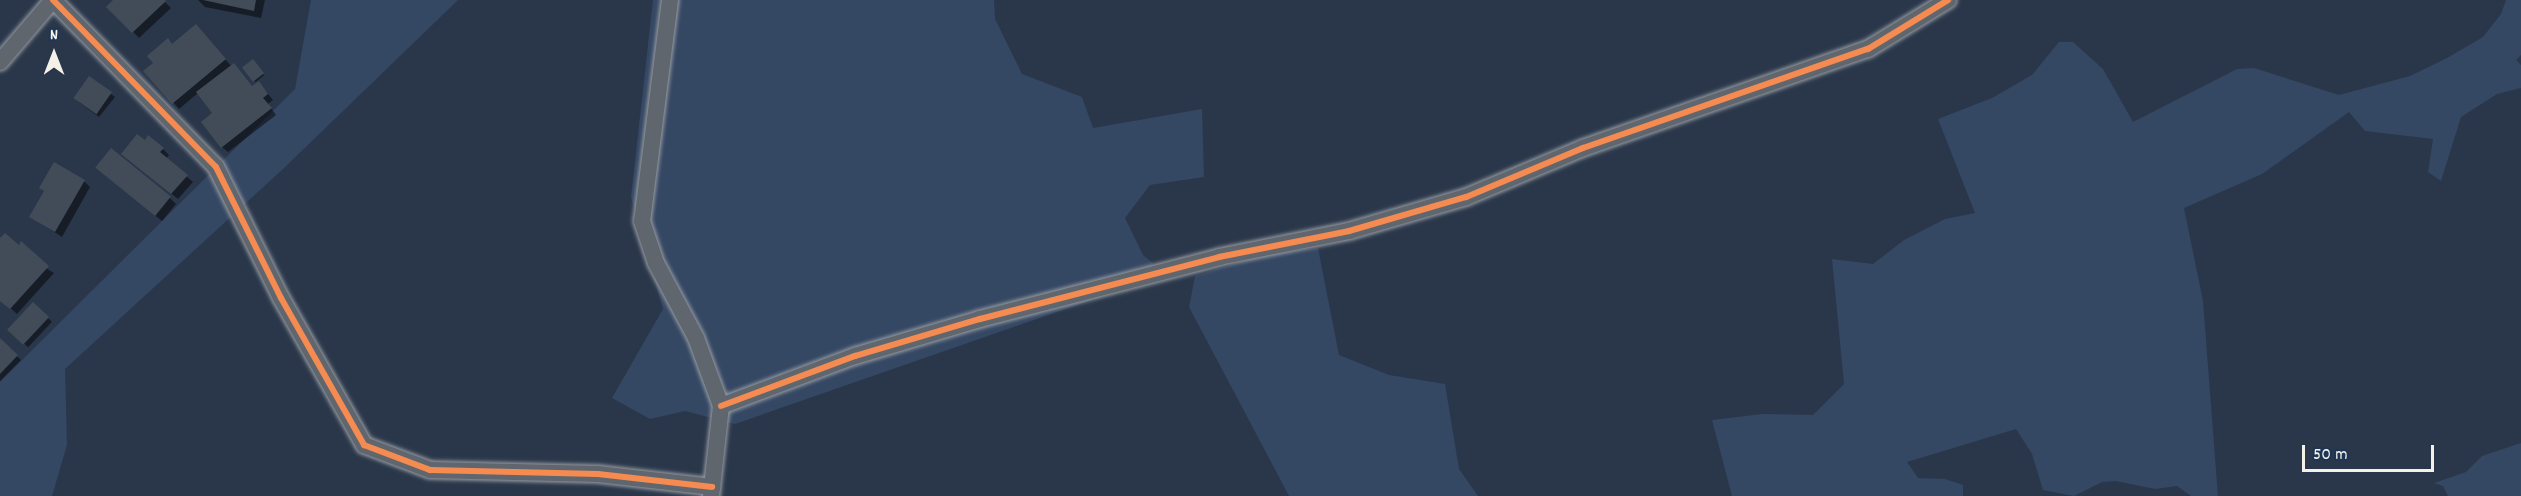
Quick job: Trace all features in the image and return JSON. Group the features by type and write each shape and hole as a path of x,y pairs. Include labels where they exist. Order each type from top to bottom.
{"street":[{"path":"0,62 53,0 216,167 281,298 364,445 430,470 598,474 712,491 721,406 696,338 656,263 642,221 670,0"},
{"path":"721,406 855,356 980,319 1219,257 1349,231 1466,197 1583,148 1868,49 1948,0"}],"shaded area":[{"path":"311,0 458,0 283,169 65,369 67,445 52,496 0,496 0,382 295,89"},
{"path":"653,0 994,0 995,19 1022,74 1082,97 1093,128 1202,109 1204,177 1150,185 1125,218 1143,255 1153,263 1149,280 735,424 685,411 650,419 612,398 663,309 631,197"},
{"path":"2506,0 2521,0 2521,55 2516,60 2521,65 2521,88 2497,94 2461,117 2441,181 2428,172 2433,139 2365,131 2349,112 2262,174 2184,208 2203,301 2218,496 2191,496 2177,486 2155,489 2116,481 2102,482 2074,496 2043,490 2032,454 2016,429 1907,462 1918,478 1945,479 1963,485 1963,496 1732,496 1712,420 1762,414 1813,415 1844,384 1832,259 1873,264 1904,240 1945,219 1975,213 1938,119 1992,98 2032,75 2059,42 2073,42 2103,69 2133,122 2237,69 2254,68 2339,95 2410,76 2447,58 2483,37 2501,14"},
{"path":"1318,248 1339,355 1389,375 1445,384 1459,469 1478,496 1289,496 1189,307 1195,276 1263,255"},
{"path":"2521,443 2521,496 2448,496 2443,486 2434,483 2466,472 2482,456"}],"building":[{"path":"113,0 166,1 132,33 106,7"},
{"path":"203,0 256,0 254,11"},
{"path":"196,24 226,59 172,104 143,71 153,63 147,56 168,38 172,44"},
{"path":"253,59 264,73 253,82 242,68"},
{"path":"234,63 252,86 259,81 268,94 263,98 272,108 221,148 201,122 212,113 196,92"},
{"path":"89,76 112,92 96,114 74,98"},
{"path":"137,134 145,140 148,135 164,148 160,152 188,175 171,194 121,154"},
{"path":"111,148 171,196 155,216 95,167"},
{"path":"54,162 85,180 55,232 29,217 44,191 39,188"},
{"path":"5,233 19,245 21,241 49,266 10,309 0,301 0,238"},
{"path":"33,302 49,317 23,345 7,330"},
{"path":"0,338 18,355 0,374"}],"cycle path":[{"path":"53,0 216,167 281,298 364,445 430,470 598,474 712,487"},
{"path":"721,406 855,356 980,319 1219,257 1349,231 1466,197 1583,148 1868,49 1948,0"}]}
